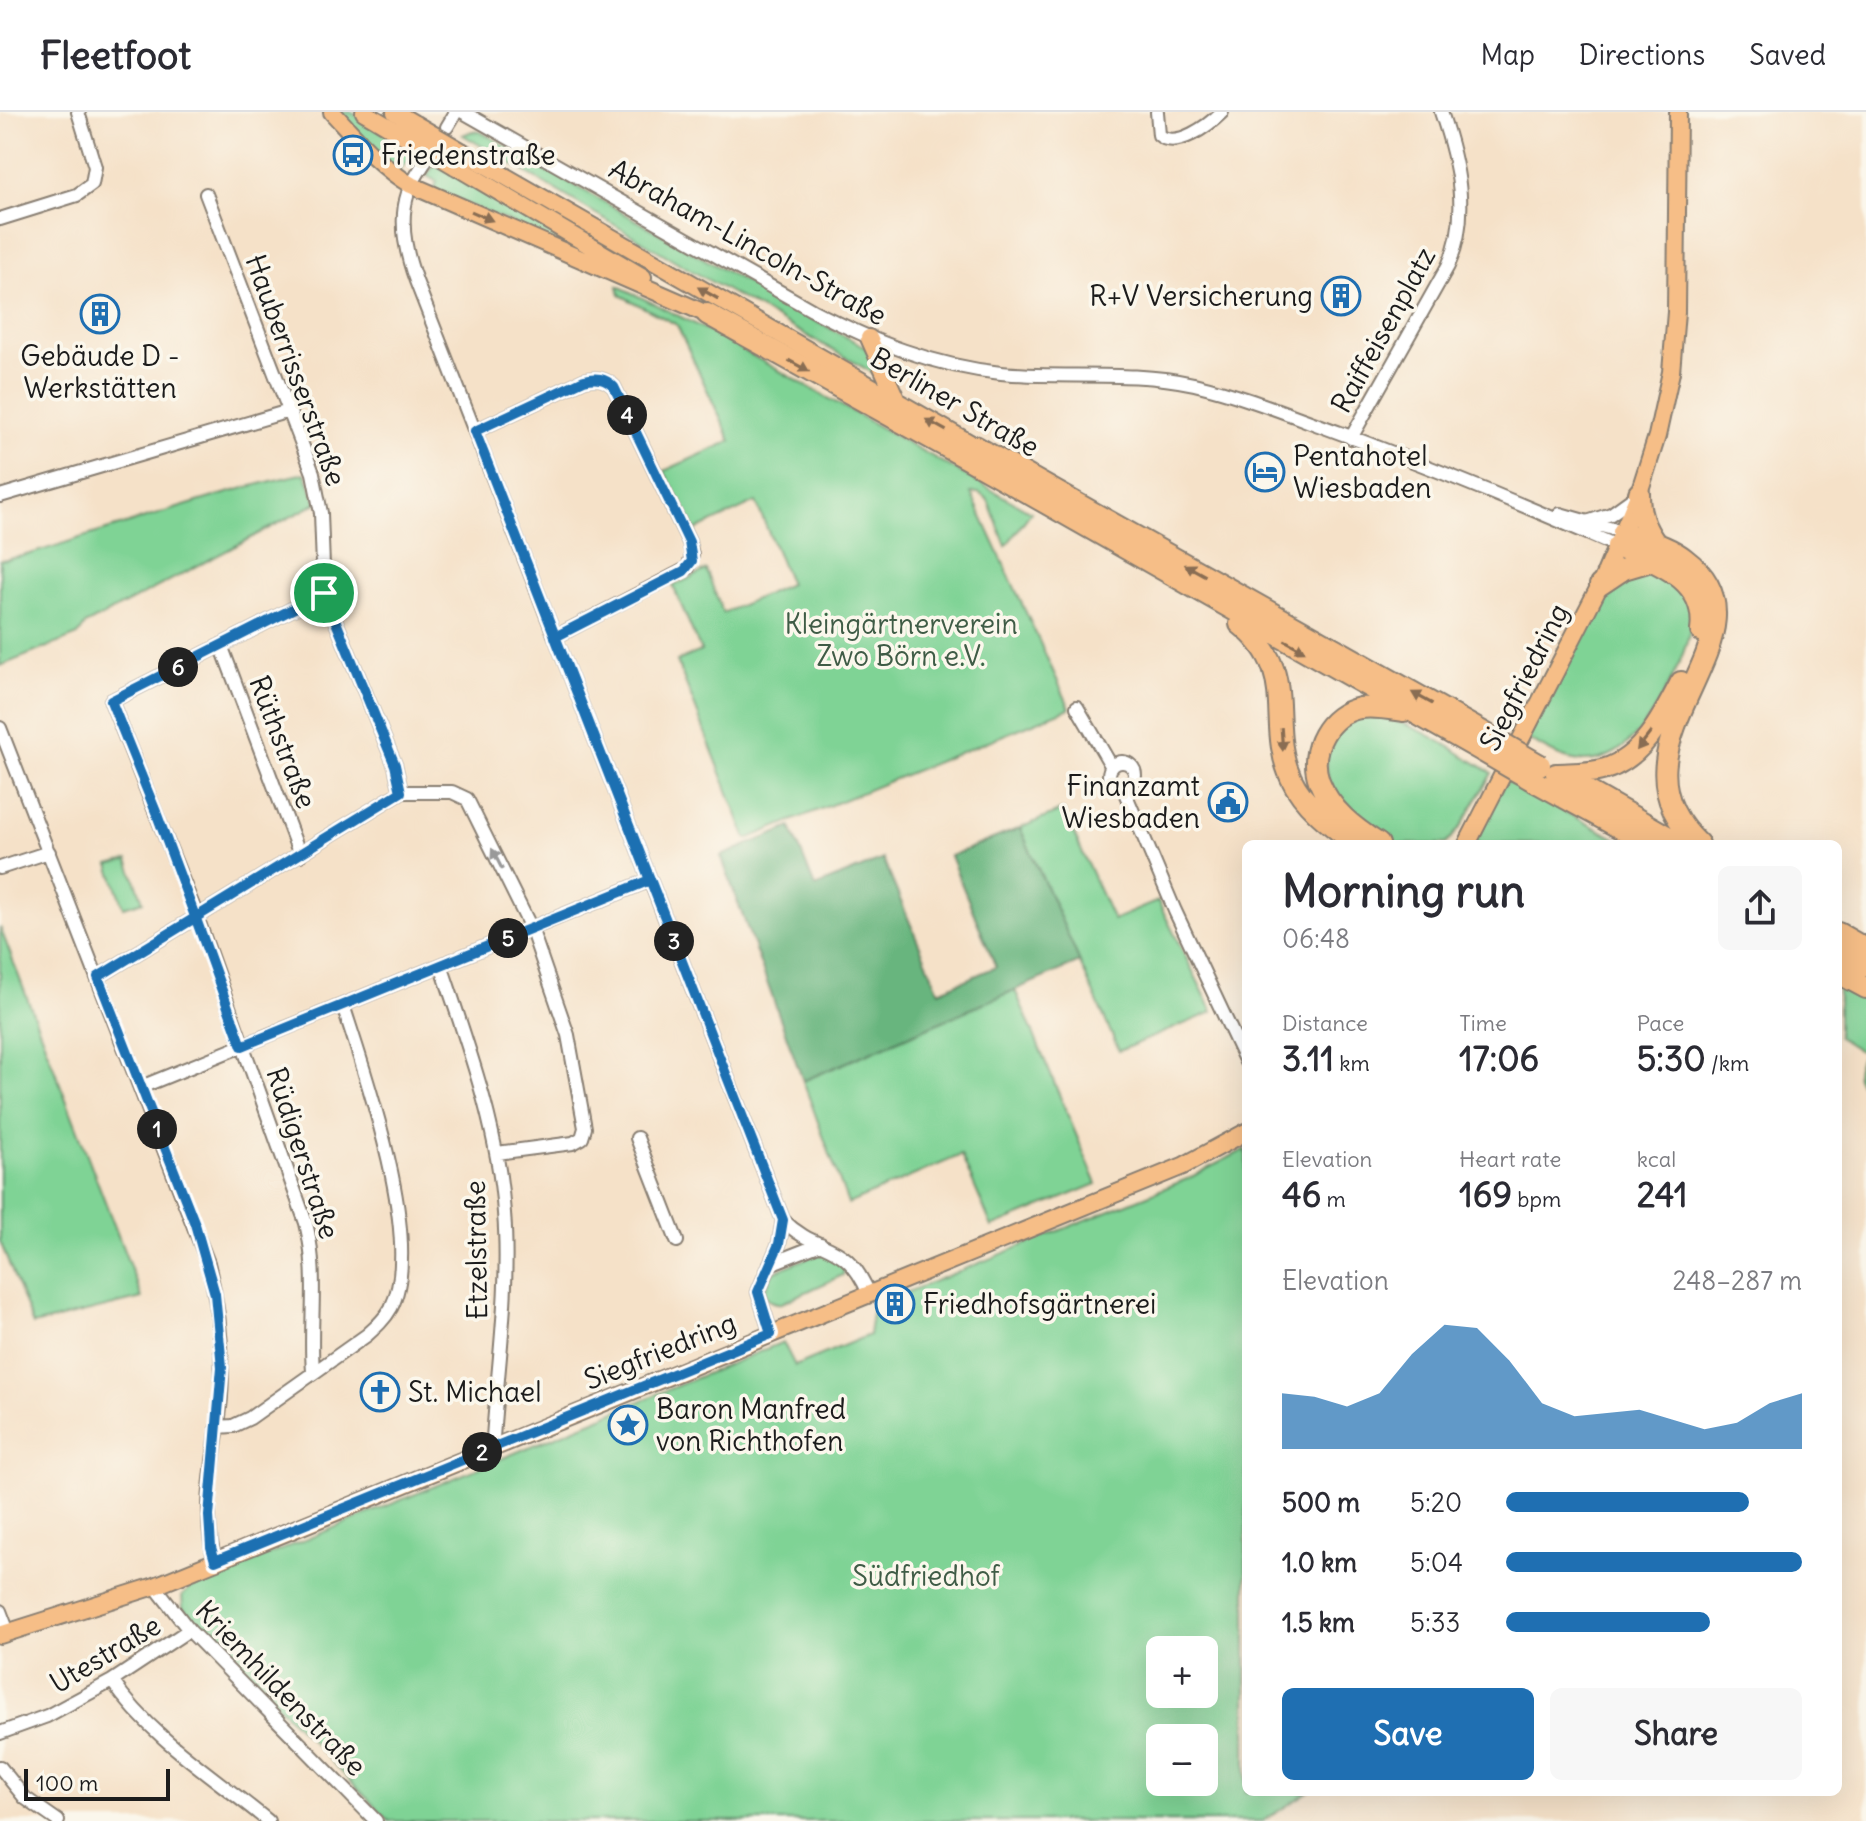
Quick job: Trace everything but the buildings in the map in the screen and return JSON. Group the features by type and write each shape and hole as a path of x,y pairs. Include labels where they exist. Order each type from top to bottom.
{"highway":[{"name":"Berliner Straße","path":"707,314 1202,594"},
{"name":"Berliner Straße","path":"975,446 1486,744"},
{"path":"1543,773 1605,770 1632,755 1662,715 1693,657 1702,622 1701,608 1686,581 1653,552 1639,510 1639,493"},
{"path":"1620,539 1653,552 1683,557 1699,572 1710,591 1715,612 1714,635 1674,724 1664,764 1672,808 1695,840"},
{"path":"1600,585 1653,552"},
{"path":"1202,594 1416,713 1486,744 1673,840"},
{"path":"1202,594 1263,646 1276,675 1283,754 1291,779 1301,796 1351,840"},
{"path":"1373,840 1348,822 1326,794 1317,770 1318,748 1333,722 1357,709 1383,708 1416,713"},
{"path":"1543,773 1643,840"},
{"path":"1842,935 1866,949"},
{"path":"1842,952 1866,966"},
{"path":"1842,975 1866,988"}],"main road":[{"path":"332,112 374,158 393,175 411,185 707,314"},
{"name":"Berliner Straße","path":"364,112 410,130 707,314"},
{"name":"Berliner Straße","path":"395,112 410,130"},
{"name":"Siegfriedring","path":"1469,840 1600,585 1639,493 1657,436 1671,372 1676,312 1678,112"},
{"name":"Berliner Straße","path":"459,159 975,446"},
{"path":"869,338 898,403"},
{"name":"Siegfriedring","path":"4,1634 155,1586 1183,1166 1242,1134"}],"street":[{"path":"0,219 81,193 92,184 95,167 78,112"},
{"path":"447,127 456,112"},
{"name":"Abraham-Lincoln-Straße","path":"463,112 812,310 869,338 912,354 971,369 1033,374 1139,376 1247,397 1529,507 1620,539"},
{"path":"1157,112 1159,135 1173,141 1206,125 1222,112"},
{"name":"Raiffeisenplatz","path":"1351,438 1448,266 1456,245 1460,212 1459,173 1441,112"},
{"path":"427,159 411,185 405,210 406,249 413,275 783,1220 797,1232 851,1261 862,1275 869,1294"},
{"name":"Hauberrisserstraße","path":"206,194 313,473 319,498 324,593 395,765 401,792"},
{"path":"475,431 584,380 597,378 609,382 689,542 692,555 688,568 555,637"},
{"path":"0,496 289,411"},
{"path":"1590,521 1615,512 1639,493"},
{"name":"Abraham-Lincoln-Straße","path":"1529,507 1590,521 1620,539"},
{"path":"221,645 324,593"},
{"name":"Rüthstraße","path":"221,645 300,855"},
{"name":"Rüdigerstraße","path":"221,645 111,701 196,919 291,1179 313,1252 313,1372"},
{"path":"1077,707 1112,767 1109,780 1115,787 1123,788 1133,781 1133,769 1123,763 1112,767"},
{"path":"0,728 199,1234 212,1278 221,1337 221,1398 209,1516 215,1561"},
{"path":"1123,788 1175,911 1242,1053"},
{"path":"98,977 401,792 452,792 463,796 531,928 568,1035 585,1134 573,1143 497,1153"},
{"path":"0,868 49,852"},
{"path":"141,1087 650,880"},
{"name":"Etzelstraße","path":"441,965 475,1065 497,1153 505,1215 495,1447"},
{"path":"217,1427 233,1426 250,1418 380,1324 391,1308 401,1269 393,1176 372,1095 343,1005"},
{"path":"637,1138 677,1241"},
{"path":"771,1334 758,1292 779,1244 783,1220"},
{"path":"770,1264 821,1244"},
{"name":"Kriemhildenstraße","path":"155,1586 189,1630 376,1821"},
{"path":"0,1611 4,1634"},
{"name":"Utestraße","path":"0,1733 47,1716 112,1681 189,1630"},
{"path":"112,1681 131,1709 154,1732 268,1821"},
{"path":"0,1767 25,1798 58,1821"}],"green space":[{"path":"338,112 351,112 414,153 398,172"},
{"path":"472,131 481,132 858,343 866,348 884,379 694,272 463,135"},
{"path":"434,165 618,268 433,190 437,182 427,176"},
{"name":"Kleingärtnerverein Zwo Börn e.V.","path":"618,286 703,328 1031,512 1006,546 988,500 979,493 971,493 1070,708 747,839 677,661 701,651 673,586 706,570 723,613 790,584 756,502 694,531 664,471 731,441 677,325 620,295"},
{"path":"305,473 317,503 85,625 78,635 0,666 0,560 34,553 224,494"},
{"path":"1654,571 1684,597 1690,609 1691,623 1672,678 1640,730 1617,751 1590,761 1561,756 1526,738 1605,593 1626,576"},
{"path":"1368,715 1417,729 1492,773 1461,827 1450,840 1390,840 1355,815 1336,794 1326,768 1326,752 1335,732 1353,720"},
{"path":"1505,780 1618,840 1476,840"},
{"path":"1063,810 1113,920 1158,901 1213,1012 1119,1051 1020,828"},
{"path":"791,827 815,887 883,859 939,991 996,967 950,856 1020,828 1080,962 803,1081 721,856"},
{"path":"128,860 143,901 124,907 109,865"},
{"path":"0,927 142,1298 33,1325 0,1241"},
{"path":"1842,980 1866,994 1866,1088 1858,1080 1856,1072 1863,1053 1842,1040"},
{"path":"1015,990 1097,1184 992,1227 961,1155 848,1204 803,1081"},
{"name":"Südfriedhof","path":"1242,1151 1242,1796 1302,1796 1263,1821 389,1821 183,1608 182,1596 191,1587 783,1342 795,1366 869,1335 873,1306 1187,1179"},
{"path":"824,1251 846,1265 843,1275 782,1303 769,1299 764,1291 773,1272"}],"place":[{"name":"Friedenstraße","path":"353,155"},
{"name":"R+V Versicherung","path":"1341,296"},
{"name":"Gebäude D - Werkstätten","path":"100,314"},
{"name":"Pentahotel Wiesbaden","path":"1265,472"},
{"name":"Finanzamt Wiesbaden","path":"1228,802"},
{"name":"Friedhofsgärtnerei","path":"895,1304"},
{"name":"St. Michael","path":"380,1392"},
{"name":"Baron Manfred von Richthofen","path":"628,1425"}],"route":[{"path":"324,593 111,701 193,906 196,919 242,1046 650,880 616,791 555,637 684,571 692,561 689,542 614,387 597,378 584,380 475,431 589,724 616,791 783,1220 776,1253 758,1292 771,1334 215,1561 209,1516 222,1367 215,1294 195,1224 98,977 114,970 196,919 401,792 395,765 324,593"}]}
